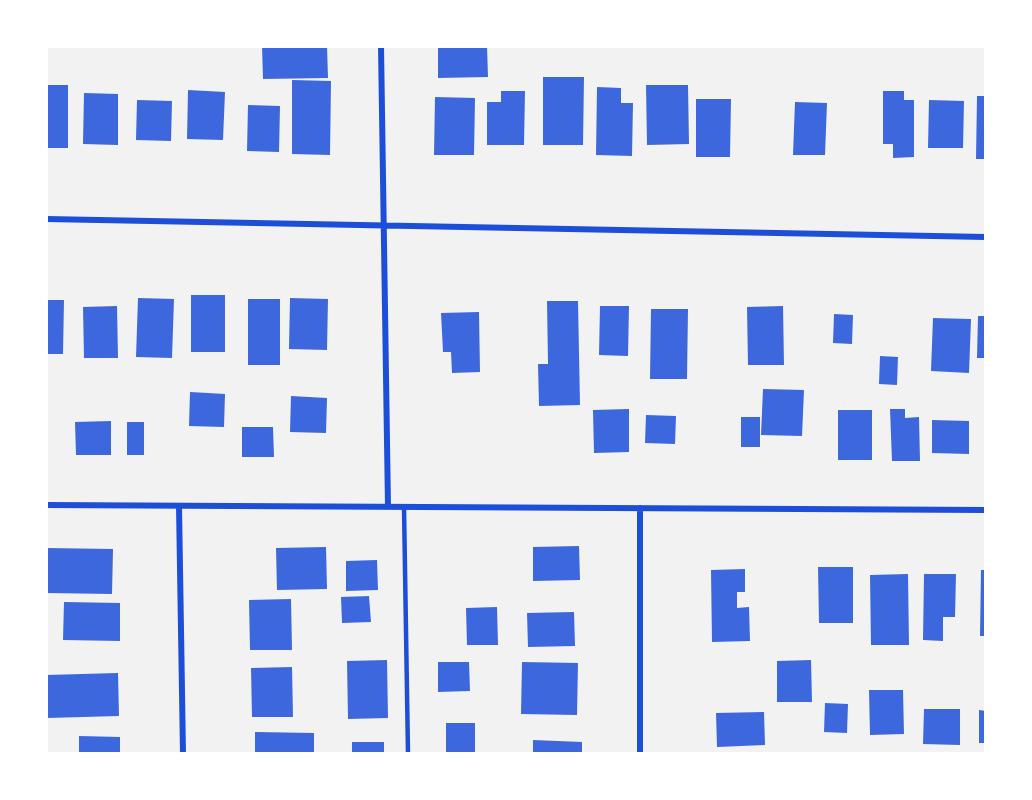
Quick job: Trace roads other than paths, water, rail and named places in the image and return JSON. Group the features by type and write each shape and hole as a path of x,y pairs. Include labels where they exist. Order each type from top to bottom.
{"street":[{"path":"381,46 388,507"},
{"path":"46,219 986,237"},
{"path":"46,505 986,510"},
{"path":"179,506 183,753"},
{"path":"640,508 640,753"}],"lane":[{"path":"404,507 408,753"}]}
